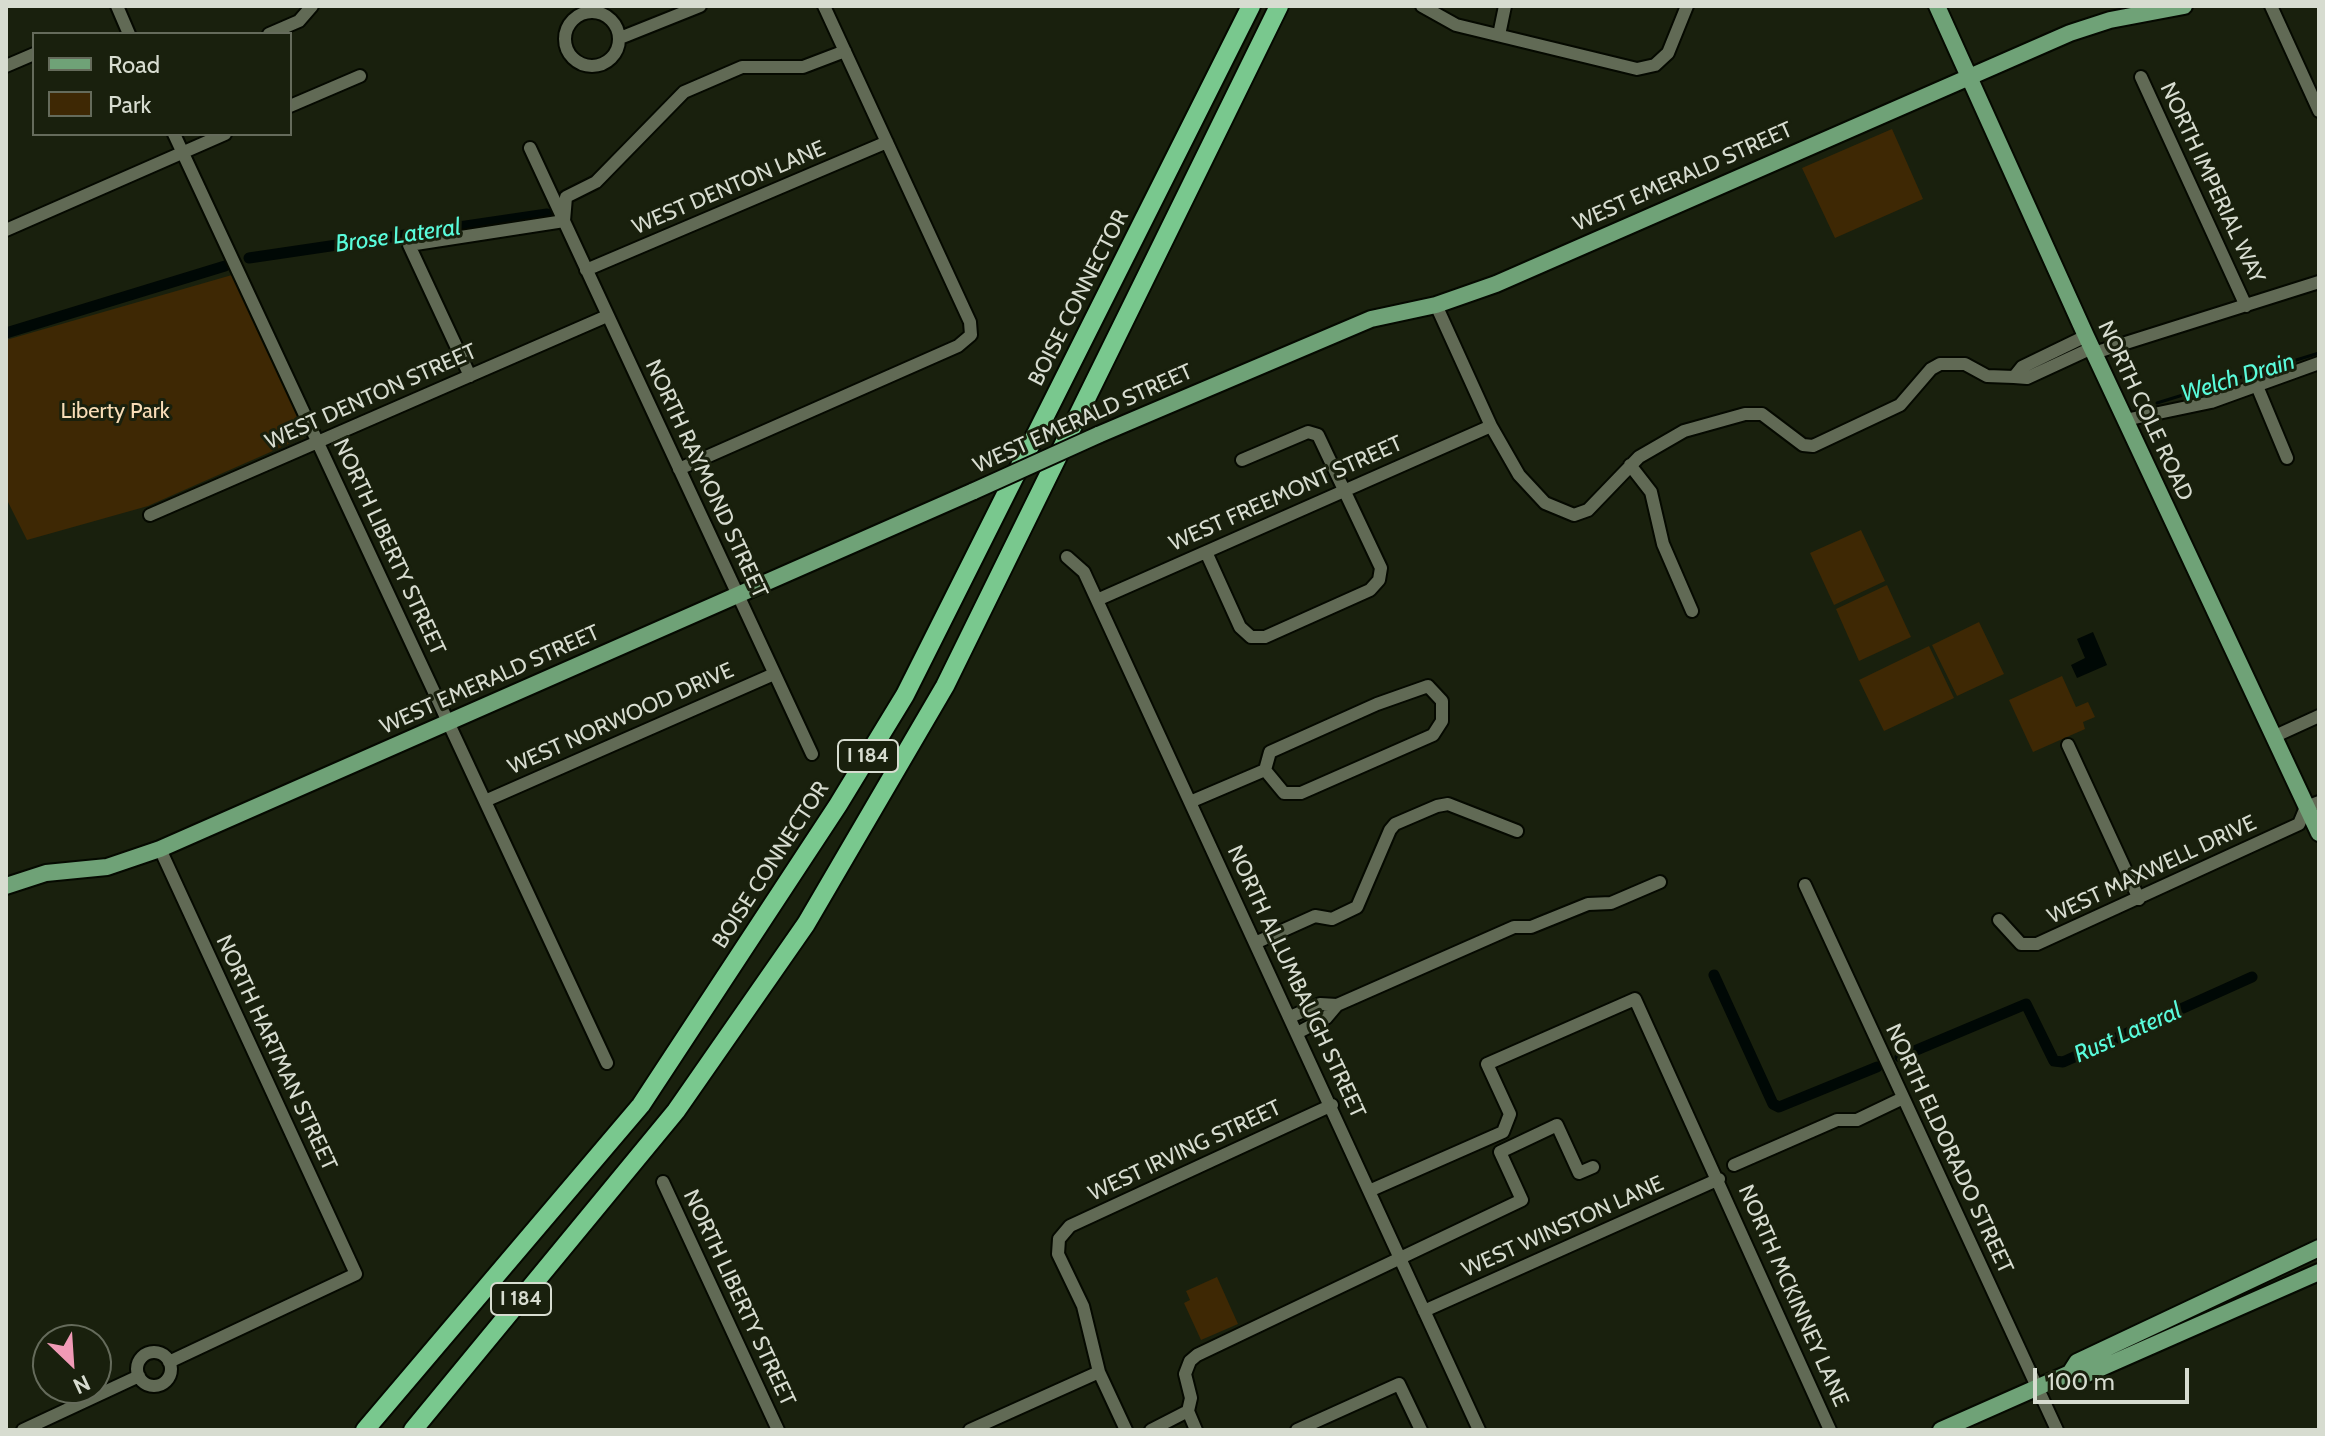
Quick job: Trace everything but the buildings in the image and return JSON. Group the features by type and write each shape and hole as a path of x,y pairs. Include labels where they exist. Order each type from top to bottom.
{"highway":[{"name":"BOISE CONNECTOR","path":"365,1430 641,1105 838,805 905,695 1251,6"},
{"name":"I 184","path":"413,1430 676,1111 806,924 945,686 1279,6"},
{"path":"1226,111 1292,6"}],"main road":[{"name":"NORTH COLE ROAD","path":"1937,6 2273,737 2313,804 2319,833"},
{"name":"WEST EMERALD STREET","path":"6,886 46,873 107,867 160,849 1098,435 1371,319 1436,305 1496,284 2070,33 2110,20 2184,6"},
{"path":"1941,1430 2070,1373 2077,1362 2319,1248"},
{"path":"2070,1373 2085,1375 2317,1271"}],"street":[{"path":"117,6 128,32"},
{"path":"274,32 299,21 312,6"},
{"path":"620,38 700,6"},
{"path":"679,469 958,346 971,335 970,322 824,6"},
{"path":"1422,6 1456,25 1637,69 1655,65 1668,53 1687,6"},
{"path":"1499,35 1505,6"},
{"path":"2271,6 2319,111"},
{"path":"589,12 606,15 613,21 620,38 615,55 600,66 591,67 574,60 565,45 565,36 573,20 589,12"},
{"path":"470,376 409,245 564,221 566,197 596,182 684,92 742,67 803,67 845,51"},
{"path":"6,66 32,55"},
{"path":"292,105 360,76"},
{"name":"NORTH IMPERIAL WAY","path":"2141,77 2246,306"},
{"name":"NORTH LIBERTY STREET","path":"175,136 607,1063"},
{"path":"6,230 220,136"},
{"name":"WEST DENTON LANE","path":"586,270 887,142"},
{"name":"NORTH RAYMOND STREET","path":"530,148 812,754"},
{"path":"1436,305 1508,459 1533,491 1561,512 1574,515 1588,510 1630,465 1655,446 1684,431 1745,414 1762,414 1803,445 1822,445 1900,405 1923,377 1940,364 1965,364 1987,376 2027,378 2091,346 2246,306 2319,282"},
{"name":"WEST DENTON STREET","path":"150,515 607,316"},
{"path":"2125,420 2211,402 2319,363"},
{"path":"2257,386 2287,458"},
{"name":"WEST FREEMONT STREET","path":"1097,600 1491,426"},
{"path":"1206,552 1240,627 1251,637 1265,637 1370,590 1379,580 1381,568 1318,435 1308,432 1242,460"},
{"path":"1630,465 1651,492 1663,544 1692,611"},
{"name":"NORTH ALLUMBAUGH STREET","path":"1067,557 1084,572 1479,1430"},
{"name":"WEST NORWOOD DRIVE","path":"485,801 774,674"},
{"path":"1428,686 1442,701 1442,721 1433,735 1301,793 1284,793 1265,770 1270,752 1377,704 1428,686"},
{"path":"2273,737 2319,716"},
{"path":"2068,745 2139,899"},
{"path":"1190,802 1265,770"},
{"path":"1255,943 1315,916 1332,919 1357,907 1390,830 1395,824 1423,812 1448,804 1517,831"},
{"name":"WEST MAXWELL DRIVE","path":"1999,920 2021,944 2037,944 2299,824 2313,804"},
{"name":"NORTH HARTMAN STREET","path":"160,849 356,1274 169,1362"},
{"path":"1297,1033 1326,1018 1337,1005 1514,927 1531,927 1588,904 1611,903 1660,882"},
{"name":"NORTH ELDORADO STREET","path":"1805,885 2057,1430"},
{"name":"NORTH MCKINNEY LANE","path":"1369,1191 1503,1132 1510,1114 1487,1064 1635,999 1830,1430"},
{"path":"1290,1017 1320,1004 1337,1005"},
{"path":"1734,1165 1837,1120 1857,1120 1903,1098"},
{"name":"WEST IRVING STREET","path":"1099,1372 1083,1306 1058,1254 1059,1239 1070,1226 1332,1105"},
{"path":"1196,1430 1188,1411 1191,1398 1185,1374 1190,1361 1522,1200 1500,1152 1557,1125 1579,1173 1593,1167"},
{"name":"WEST WINSTON LANE","path":"1424,1311 1719,1179"},
{"name":"NORTH LIBERTY STREET","path":"663,1182 778,1430"},
{"path":"157,1352 169,1362 170,1373 164,1382 153,1385 139,1376 137,1366 147,1354 157,1352"},
{"path":"970,1430 1099,1372 1126,1430"},
{"path":"23,1430 139,1376"},
{"path":"1297,1430 1399,1384 1421,1430"},
{"path":"1151,1430 1188,1411"}],"green space":[{"path":"1892,129 1923,199 1835,238 1802,168"},
{"name":"Liberty Park","path":"232,275 309,435 148,506 27,540 6,498 6,340"},
{"path":"1861,530 1885,581 1834,605 1810,553"},
{"path":"1887,585 1911,637 1859,661 1836,609"},
{"path":"1979,622 2004,674 1957,696 1932,645"},
{"path":"1929,646 1954,698 1884,731 1859,680"},
{"path":"2062,676 2076,707 2088,702 2095,717 2083,722 2085,729 2033,752 2009,700"},
{"path":"1217,1277 1238,1324 1201,1340 1184,1303 1190,1300 1186,1291"}],"shaded area":[{"path":"2093,632 2107,665 2077,678 2071,665 2085,658 2077,639"}],"waterway":[{"name":"Brose Lateral","path":"249,258 547,214"},
{"name":"Brose Lateral","path":"6,333 225,266"},
{"name":"Welch Drain","path":"2157,403 2319,353"},
{"name":"Rust Lateral","path":"1714,975 1773,1104 1779,1107 1877,1067"},
{"name":"Rust Lateral","path":"1900,1057 2026,1004 2054,1061 2063,1062 2252,977"}]}
